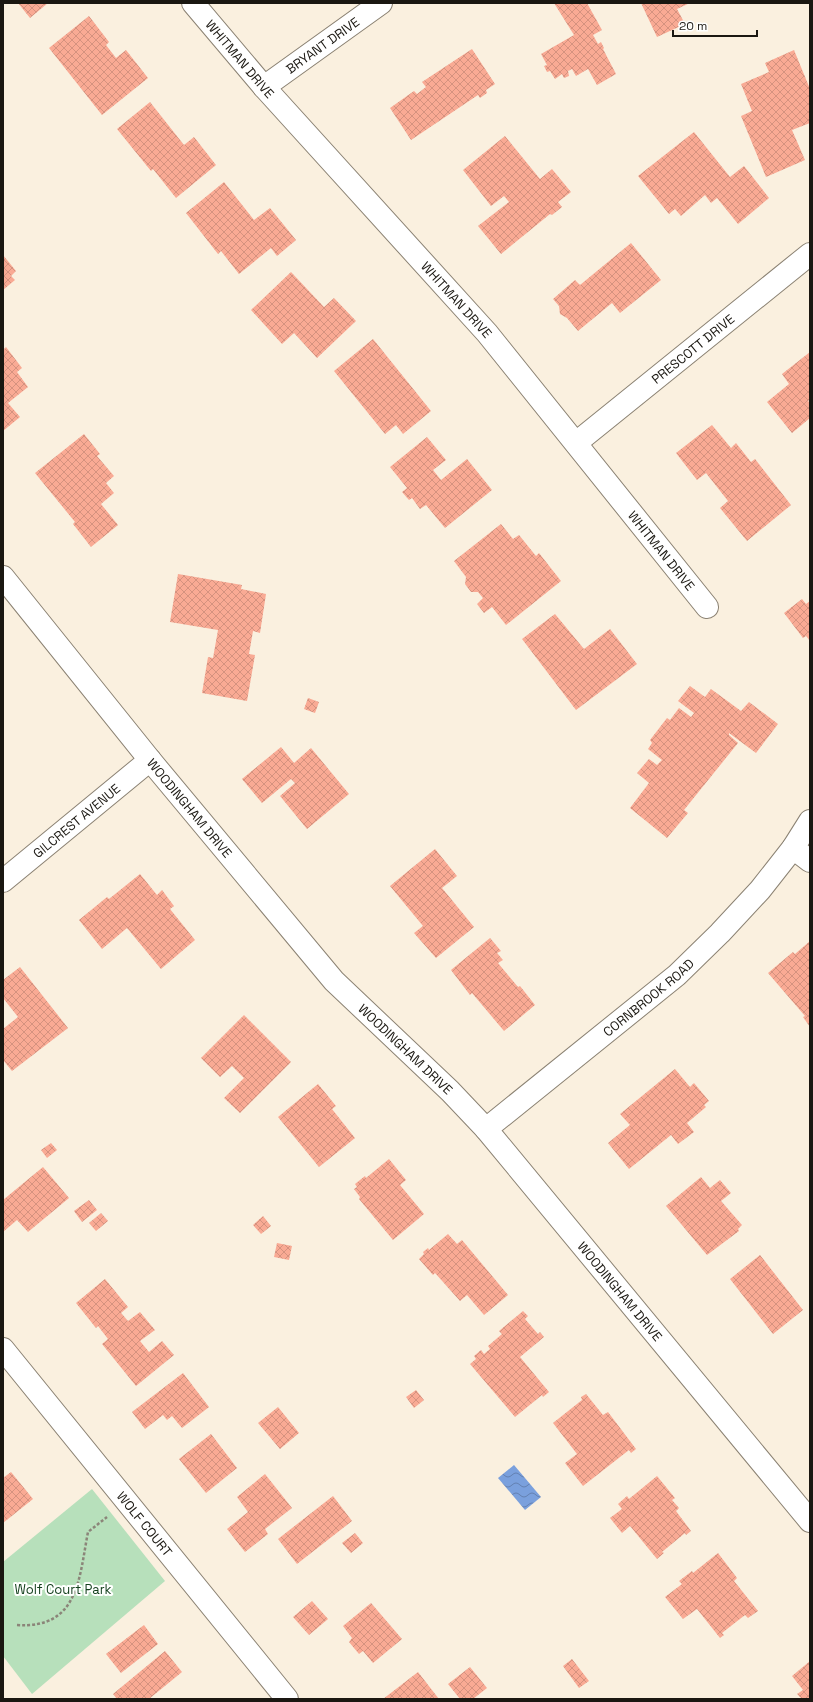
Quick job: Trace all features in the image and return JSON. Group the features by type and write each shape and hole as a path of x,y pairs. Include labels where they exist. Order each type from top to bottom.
{"street":[{"name":"WHITMAN DRIVE","path":"193,3 264,87 487,333 707,607"},
{"name":"BRYANT DRIVE","path":"264,87 381,3"},
{"name":"PRESCOTT DRIVE","path":"576,443 810,254"},
{"name":"WOODINGHAM DRIVE","path":"3,577 150,760 334,981 450,1091 486,1129 810,1520"},
{"name":"GILCREST AVENUE","path":"3,881 150,760"},
{"name":"CORNBROOK ROAD","path":"486,1129 676,975 720,933 760,890 793,848 810,821"},
{"path":"793,848 810,861"},
{"name":"WOLF COURT","path":"3,1349 287,1699"}],"path":[{"path":"17,1625 31,1626 44,1623 57,1616 66,1608 76,1591 88,1532 110,1514"}],"green space":[{"name":"Wolf Court Park","path":"92,1489 165,1581 32,1694 3,1656 3,1562"}],"water":[{"path":"514,1465 541,1497 525,1510 498,1478"}],"building":[{"path":"18,3 48,3 30,18"},
{"path":"554,3 587,3 602,30 593,35 598,44 601,42 616,74 597,85 588,69 576,76 572,69 568,71 569,76 564,78 562,74 555,79 550,71 547,72 544,66 547,65 541,54 574,35"},
{"path":"641,3 690,3 677,9 685,24 657,37"},
{"path":"89,16 109,42 106,45 116,58 126,50 148,78 102,115 49,48"},
{"path":"472,49 495,84 486,90 487,93 480,98 478,95 411,140 390,108 414,91 417,94 426,87 422,82"},
{"path":"794,50 810,89 810,123 792,130 805,160 766,177 741,116 752,111 741,84 769,72 765,63"},
{"path":"150,102 184,145 194,137 216,165 176,198 153,169 151,171 117,129"},
{"path":"694,132 730,177 744,166 769,198 738,224 717,198 711,203 705,195 681,216 675,209 669,214 638,176"},
{"path":"505,136 540,179 552,169 571,192 558,202 562,207 552,215 550,214 501,254 478,226 509,202 504,196 491,206 463,170"},
{"path":"224,182 254,220 270,208 296,240 277,256 271,248 239,274 221,251 218,254 186,213"},
{"path":"631,243 661,280 620,313 612,303 578,331 567,318 560,314 559,306 553,299 575,280 580,285"},
{"path":"3,255 16,271 11,276 15,280 3,290"},
{"path":"291,272 324,307 334,298 356,321 317,358 294,333 282,344 251,310"},
{"path":"373,339 431,411 403,434 396,425 385,434 334,371"},
{"path":"6,347 22,368 17,372 28,387 8,403 20,417 3,431 3,350"},
{"path":"810,352 810,399 808,401 810,403 810,418 792,433 767,402 789,384 782,374"},
{"path":"712,425 731,448 736,443 751,462 755,459 791,505 747,541 720,508 728,501 706,473 697,480 676,453"},
{"path":"84,434 100,454 97,456 114,476 106,483 114,493 101,504 118,525 91,547 73,524 75,522 35,473"},
{"path":"427,437 446,460 433,470 441,480 467,459 492,490 445,528 426,505 420,509 412,498 409,500 402,492 407,488 390,467"},
{"path":"501,524 513,539 519,535 536,556 539,553 561,581 506,625 492,607 484,613 477,604 483,598 478,592 471,592 465,584 466,577 454,561"},
{"path":"178,574 242,585 241,589 266,594 260,633 253,631 249,654 255,655 247,701 202,693 208,657 213,658 218,630 170,622"},
{"path":"802,599 806,604 810,601 810,641 806,636 803,638 784,613"},
{"path":"555,614 584,649 610,629 637,664 576,710 522,639"},
{"path":"690,686 705,697 711,689 741,711 749,702 778,724 756,753 729,733 729,735 738,743 684,810 688,813 667,838 630,808 649,783 637,773 649,759 657,765 662,760 648,749 652,743 650,740 667,718 670,720 679,708 691,717 694,713 678,701"},
{"path":"308,698 319,702 315,713 304,709"},
{"path":"281,747 294,763 311,748 349,794 307,829 280,796 295,783 291,779 262,803 242,779"},
{"path":"435,849 457,876 442,888 474,927 436,958 414,933 423,926 390,886"},
{"path":"140,874 157,895 162,890 174,906 170,909 195,940 161,969 127,928 102,949 79,920 107,897 109,899"},
{"path":"490,938 501,951 497,953 503,960 498,963 518,987 520,986 535,1005 504,1031 472,993 470,995 451,970"},
{"path":"810,941 810,1027 803,1017 805,1016 768,973 793,952 795,954"},
{"path":"20,967 68,1028 12,1071 3,1060 3,1029 18,1017 3,998 3,980"},
{"path":"244,1015 291,1062 240,1113 224,1098 244,1078 232,1066 220,1077 201,1058"},
{"path":"675,1069 690,1087 694,1083 709,1101 704,1105 706,1107 687,1123 694,1132 678,1144 671,1135 629,1169 608,1143 630,1125 620,1114"},
{"path":"318,1084 336,1106 332,1109 355,1138 319,1167 278,1117"},
{"path":"51,1143 57,1150 47,1158 41,1150"},
{"path":"389,1159 406,1180 400,1185 424,1214 393,1240 359,1199 360,1197 354,1189 357,1187 355,1184 365,1176 366,1178"},
{"path":"43,1167 69,1198 28,1232 17,1220 3,1232 3,1200"},
{"path":"701,1177 710,1188 720,1180 731,1193 721,1201 742,1225 738,1229 739,1231 707,1255 666,1206"},
{"path":"89,1200 97,1210 82,1222 74,1211"},
{"path":"101,1213 108,1221 96,1231 89,1223"},
{"path":"263,1216 271,1226 261,1234 253,1225"},
{"path":"448,1234 457,1244 462,1240 508,1295 484,1315 467,1295 460,1301 435,1273 433,1275 419,1259 424,1254 423,1252 428,1248 429,1250"},
{"path":"277,1243 292,1246 289,1260 274,1257"},
{"path":"760,1255 803,1310 773,1334 730,1279"},
{"path":"105,1279 128,1307 121,1313 128,1321 140,1312 155,1330 140,1341 149,1352 162,1341 174,1355 136,1386 102,1344 108,1339 98,1326 96,1328 76,1303"},
{"path":"523,1311 528,1316 525,1319 538,1334 540,1332 544,1337 520,1357 549,1392 543,1397 542,1395 515,1417 470,1364 476,1359 474,1356 481,1350 484,1354 490,1349 488,1346 502,1334 499,1331"},
{"path":"183,1373 209,1407 182,1428 172,1416 167,1420 163,1415 145,1429 132,1412"},
{"path":"416,1390 424,1400 414,1408 406,1397"},
{"path":"586,1394 603,1415 608,1412 636,1449 631,1453 629,1450 583,1486 565,1463 577,1454 553,1423 582,1400 581,1397"},
{"path":"278,1407 299,1433 280,1449 258,1423"},
{"path":"211,1434 237,1468 206,1493 179,1459"},
{"path":"11,1472 33,1499 3,1523 3,1478"},
{"path":"265,1474 292,1508 265,1529 268,1534 245,1552 227,1529 248,1512 237,1497"},
{"path":"657,1476 675,1498 672,1500 679,1508 676,1511 691,1531 686,1535 685,1533 662,1552 664,1553 657,1559 630,1526 622,1533 610,1518 622,1509 618,1504 627,1496 629,1499"},
{"path":"333,1496 352,1521 297,1564 278,1539"},
{"path":"355,1533 363,1543 351,1553 342,1543"},
{"path":"718,1553 737,1578 734,1581 758,1611 748,1618 745,1615 722,1633 724,1635 720,1638 697,1609 683,1619 665,1597 682,1584 679,1581 692,1571 693,1573"},
{"path":"312,1601 328,1619 309,1635 293,1617"},
{"path":"371,1603 402,1639 373,1663 363,1651 359,1654 349,1642 352,1638 343,1626"},
{"path":"144,1625 158,1644 121,1673 106,1654"},
{"path":"165,1651 182,1672 149,1699 117,1699 113,1694"},
{"path":"572,1659 589,1681 579,1688 563,1666"},
{"path":"810,1661 810,1699 802,1699 797,1694 803,1690 792,1676"},
{"path":"470,1667 487,1688 473,1699 460,1699 448,1684"},
{"path":"418,1672 439,1699 383,1699"}]}
